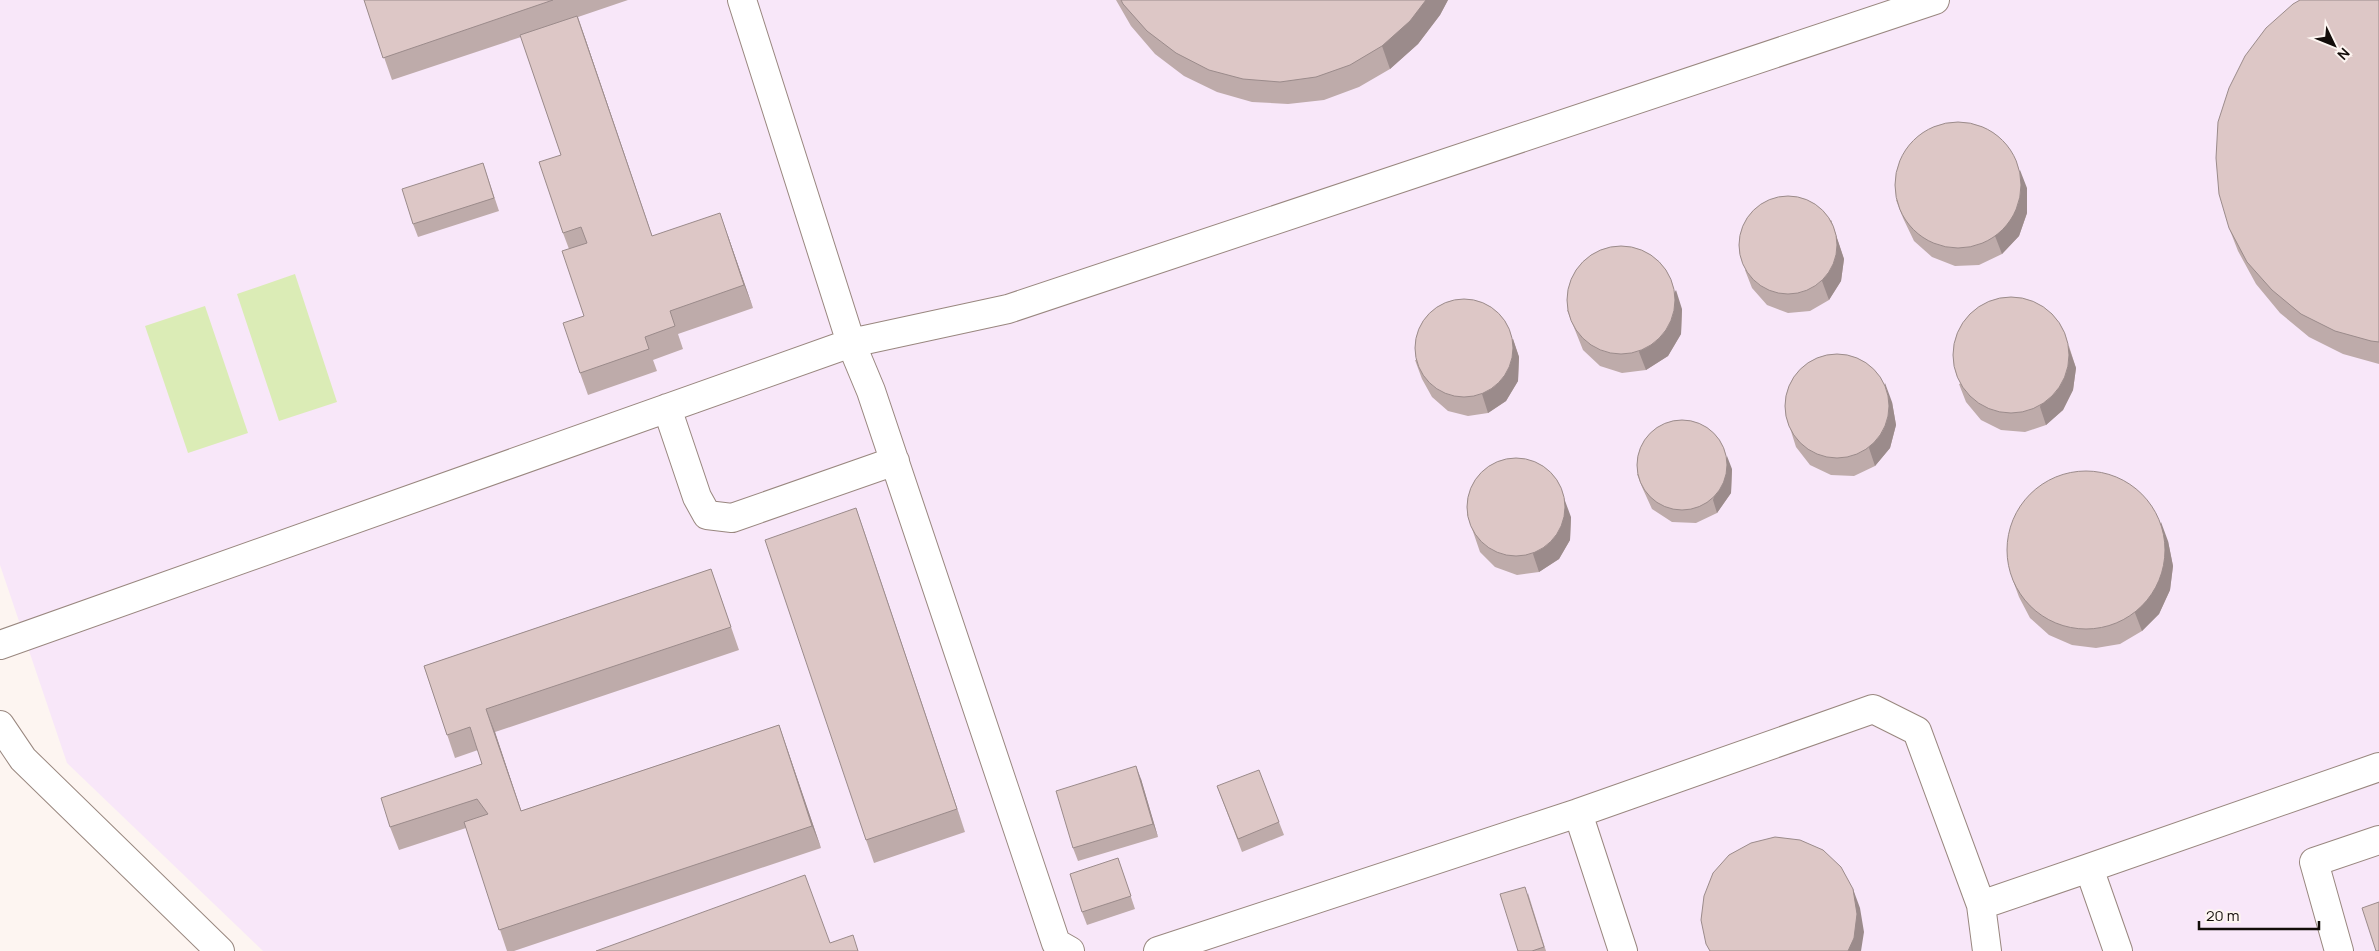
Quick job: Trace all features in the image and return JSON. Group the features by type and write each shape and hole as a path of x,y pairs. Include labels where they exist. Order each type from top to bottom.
{"street":[{"path":"742,0 851,343 871,391 895,461 1056,942 1070,951"},
{"path":"0,645 851,343 1008,310 1935,0"},
{"path":"667,408 697,497 707,515 732,518 895,461"},
{"path":"1158,951 1578,813 1873,709 1917,731 1981,905 1987,951"},
{"path":"0,725 23,759 220,951"},
{"path":"1981,905 2379,767"},
{"path":"1578,813 1623,951"},
{"path":"2339,951 2314,862 2379,840"},
{"path":"2089,868 2118,951"}],"shaded area":[{"path":"0,0 2379,0 2379,951 263,951 67,763 0,565"}],"green space":[{"path":"295,274 337,402 279,421 237,294"},
{"path":"205,306 248,433 188,453 145,326"}],"building":[{"path":"364,0 553,0 383,58"},
{"path":"1121,0 1426,0 1410,21 1382,46 1350,65 1316,77 1280,82 1243,79 1209,70 1176,53 1147,31"},
{"path":"2300,0 2379,0 2379,342 2335,331 2301,314 2272,290 2247,262 2229,228 2219,194 2216,158 2218,122 2229,88 2245,56 2266,28"},
{"path":"577,16 652,236 720,213 744,285 670,311 675,326 645,337 649,349 580,373 563,323 584,316 562,251 587,243 581,227 563,233 539,162 561,155 520,35"},
{"path":"1958,122 1982,127 2002,141 2016,161 2021,185 2016,209 2002,229 1982,243 1958,248 1934,243 1914,229 1900,209 1895,185 1900,161 1914,141 1934,127"},
{"path":"483,163 494,198 413,224 402,189"},
{"path":"1788,196 1807,200 1823,210 1833,226 1837,245 1833,264 1823,280 1807,290 1788,294 1769,290 1753,280 1743,264 1739,245 1743,226 1753,210 1769,200"},
{"path":"1621,246 1642,250 1659,262 1671,279 1675,300 1671,321 1659,338 1642,350 1621,354 1600,350 1583,338 1571,321 1567,300 1571,279 1583,262 1600,250"},
{"path":"2011,297 2033,302 2052,314 2064,333 2069,355 2064,377 2052,396 2033,408 2011,413 1989,408 1970,396 1958,377 1953,355 1958,333 1970,314 1989,302"},
{"path":"1464,299 1474,300 1491,307 1505,321 1512,338 1512,358 1505,375 1491,389 1474,396 1464,397 1454,396 1437,389 1423,375 1416,358 1415,348 1416,338 1423,321 1437,307 1454,300"},
{"path":"1837,354 1857,358 1874,369 1885,386 1889,406 1885,426 1874,443 1857,454 1837,458 1817,454 1800,443 1789,426 1785,406 1789,386 1800,369 1817,358"},
{"path":"1682,420 1699,423 1714,433 1724,448 1727,465 1724,482 1714,497 1699,507 1682,510 1665,507 1650,497 1640,482 1637,465 1640,448 1650,433 1665,423"},
{"path":"1516,458 1535,462 1551,472 1561,488 1565,507 1561,526 1551,542 1535,552 1516,556 1497,552 1481,542 1471,526 1467,507 1471,488 1481,472 1497,462"},
{"path":"2094,471 2109,474 2123,480 2142,494 2152,506 2162,527 2165,550 2162,573 2152,594 2142,606 2130,616 2109,626 2094,629 2078,629 2063,626 2042,616 2020,594 2008,565 2007,542 2010,527 2020,506 2042,484 2071,472"},
{"path":"856,508 957,809 866,840 765,540"},
{"path":"711,569 731,627 486,709 521,811 779,725 812,826 499,930 464,822 488,814 477,799 390,827 381,798 482,764 470,727 447,735 424,666"},
{"path":"1136,766 1153,824 1073,848 1056,791"},
{"path":"1259,770 1279,822 1238,839 1217,786"},
{"path":"1775,837 1800,840 1823,850 1841,867 1853,889 1857,914 1854,938 1848,951 1710,951 1706,944 1701,920 1704,896 1713,873 1729,855 1751,843"},
{"path":"1118,858 1131,896 1082,912 1070,874"},
{"path":"805,875 830,943 853,935 858,951 596,951"},
{"path":"1525,887 1544,947 1532,951 1518,951 1500,894"},
{"path":"2379,902 2379,951 2376,951 2362,908"}]}
